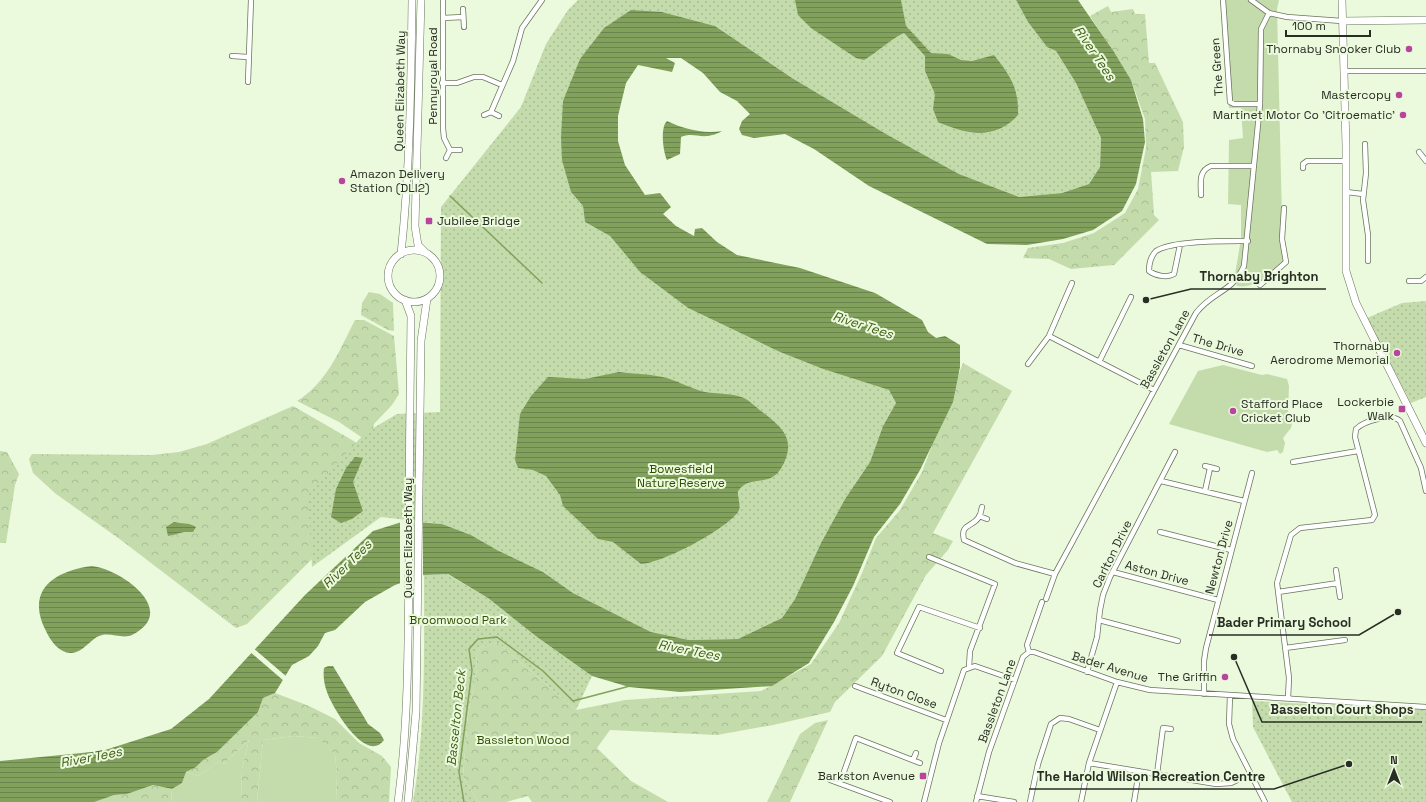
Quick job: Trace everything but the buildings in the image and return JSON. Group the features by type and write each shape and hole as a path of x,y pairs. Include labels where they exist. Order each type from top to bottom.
{"street":[{"path":"248,82 251,0"},
{"name":"Queen Elizabeth Way","path":"401,254 405,229 411,126 412,0"},
{"name":"Queen Elizabeth Way","path":"421,0 415,226 418,245 426,253"},
{"name":"Pennyroyal Road","path":"443,0 443,128 444,138 450,150"},
{"path":"484,115 491,112 513,61 522,28 542,0"},
{"name":"The Green","path":"1223,0 1230,102 1234,104 1260,104"},
{"path":"1251,0 1269,13 1287,18 1342,21 1426,20"},
{"path":"1342,0 1346,161 1346,271 1356,303 1426,443"},
{"path":"464,8 464,27"},
{"name":"Bassleton Lane","path":"976,802 989,752 1023,657 1029,652 1027,644 1039,610 1055,574 1154,390 1203,304 1213,295 1231,287 1239,278 1244,266 1248,241 1260,104 1261,29 1269,13"},
{"path":"443,18 464,17"},
{"path":"232,56 248,57"},
{"path":"1343,71 1426,71"},
{"path":"442,83 456,82 474,77 483,77 502,85"},
{"path":"491,112 499,116"},
{"path":"1365,144 1366,173 1363,194 1368,235 1368,261"},
{"path":"446,158 450,150 460,150"},
{"path":"1419,152 1426,161"},
{"path":"1303,168 1307,161 1346,161"},
{"path":"1200,195 1201,175 1205,168 1211,166 1254,166"},
{"path":"1346,192 1363,194"},
{"path":"1260,285 1286,262 1282,240 1284,208"},
{"path":"1180,245 1174,274 1169,277 1153,274 1149,271 1149,265 1153,254 1158,250 1180,245 1201,241 1248,241"},
{"path":"416,251 426,253 434,260 440,274 437,288 427,299 417,302 405,300 395,293 388,280 390,266 401,254 416,251"},
{"path":"1409,281 1421,281 1426,277"},
{"path":"1028,364 1049,336 1072,283"},
{"path":"1099,362 1131,297"},
{"name":"Queen Elizabeth Way","path":"408,802 416,712 419,603 421,341 427,299"},
{"name":"Queen Elizabeth Way","path":"398,802 406,712 408,603 411,316 405,300"},
{"path":"1049,336 1154,390"},
{"name":"The Drive","path":"1179,345 1252,366"},
{"path":"1288,698 1288,678 1278,592 1278,576 1289,539 1293,532 1300,528 1372,520 1374,518 1375,515 1354,433 1359,425 1387,418 1396,418 1402,424 1421,468 1426,491"},
{"path":"1293,462 1358,451"},
{"name":"Carlton Drive","path":"1087,672 1097,636 1103,595 1113,572 1175,452"},
{"path":"1205,491 1208,467 1217,470"},
{"name":"Newton Drive","path":"1204,694 1204,661 1218,600 1252,473"},
{"path":"1160,481 1244,501"},
{"path":"982,507 980,516 964,529 962,533 964,540 1015,562 1055,574"},
{"path":"980,516 987,519"},
{"path":"1160,532 1231,550"},
{"path":"929,557 995,584 980,628 970,651 969,667"},
{"path":"1336,570 1340,597"},
{"name":"Aston Drive","path":"1113,572 1218,600"},
{"path":"1278,592 1338,583"},
{"path":"941,671 897,653 919,607 980,628"},
{"path":"1039,610 1045,612"},
{"path":"1099,620 1178,641"},
{"path":"1285,648 1345,640"},
{"name":"Bader Avenue","path":"1029,652 1034,652 1117,682 1150,690 1426,707"},
{"path":"924,802 946,720 964,670 975,666 1015,680"},
{"path":"1081,802 1089,763 1117,682"},
{"name":"Ryton Close","path":"855,686 946,720"},
{"path":"1230,695 1229,724 1233,739 1265,802"},
{"path":"1030,802 1038,764 1052,724 1060,718 1069,719 1100,730"},
{"path":"1157,774 1163,728 1171,729"},
{"path":"840,784 856,738 920,763"},
{"path":"913,760 916,753"},
{"path":"1089,763 1216,784 1231,782 1250,774"},
{"path":"1134,802 1139,771"},
{"path":"830,780 882,801 890,802"},
{"path":"977,796 1014,802"}],"green space":[{"name":"Bowesfield Nature Reserve","path":"578,0 1016,0 1028,22 1047,47 1056,51 1076,83 1101,138 1100,167 1089,184 1062,193 1019,197 959,174 886,134 792,78 715,26 662,12 571,192 583,206 585,222 610,236 640,272 688,308 780,352 823,369 889,390 896,403 883,426 870,462 845,499 821,543 795,599 782,618 738,639 689,640 651,632 573,593 543,572 497,550 471,535 442,524 381,517 312,567 308,495 365,433 397,414 440,412 441,207 521,107 546,44 568,10"},
{"path":"1222,0 1279,0 1277,9 1283,261 1263,280 1245,286 1237,286 1235,274 1241,239 1241,205 1228,204 1229,140 1243,138 1241,108 1229,108"},
{"path":"1108,6 1111,12 1133,9 1135,14 1145,14 1149,63 1155,63 1183,122 1184,147 1178,171 1151,172 1154,215 1159,220 1114,265 1071,269 1049,259 1023,258 1028,248 1063,243 1094,233 1125,213 1138,189 1146,148 1145,119 1131,80 1090,16"},
{"path":"369,292 380,294 393,303 394,331 388,330 361,315 362,303"},
{"path":"1426,301 1426,397 1411,403 1367,318 1402,303"},
{"path":"355,320 364,320 394,336 399,394 392,405 374,424 370,443 339,422 297,401 317,385 325,375 338,354"},
{"name":"Bassleton Wood","path":"963,363 1012,391 933,533 953,541 948,550 926,575 882,656 835,702 830,712 773,725 717,735 610,730 597,748 631,781 668,802 532,802 528,796 506,802 478,802 463,777 468,715 477,669 476,655 481,647 498,643 576,710 625,700 761,691 811,664 839,623 876,538 900,510 922,472"},
{"name":"Stafford Place Cricket Club","path":"1223,365 1262,375 1267,374 1287,379 1289,386 1288,415 1293,419 1291,428 1283,438 1285,443 1283,452 1280,454 1277,450 1267,452 1169,424 1198,371"},
{"path":"293,406 371,451 336,535 247,624 236,628 121,540 56,494 33,473 29,459 32,454 152,455 179,452 207,444"},
{"path":"0,451 7,452 19,474 15,485 6,543 0,543"},
{"name":"Broomwood Park","path":"447,574 488,598 537,637 592,676 576,710 498,643 481,647 476,655 477,669 468,715 463,777 478,802 413,802 422,717 424,575"},
{"path":"275,693 309,706 335,719 359,743 382,756 391,767 389,802 336,802 337,774 335,755 318,738 294,736 263,740 257,802 247,802 241,800 242,769 249,740 224,764 220,761 198,776 186,772 196,767 203,760 217,752 258,712 263,698"},
{"path":"1252,701 1426,710 1426,802 1292,802 1253,727"},
{"path":"828,720 790,802 767,802 800,734 815,723"},
{"path":"294,736 319,738 335,755 337,774 336,802 257,802 263,740"},
{"path":"249,740 242,769 241,799 247,802 171,802 172,789 182,783 186,772 198,776 220,761 224,764"},
{"path":"153,785 172,789 171,802 88,802 114,795 127,794"}],"water":[{"path":"795,0 901,0 906,26 931,53 948,54 961,60 972,61 994,55 1005,69 1015,89 1018,115 1000,129 980,133 959,130 938,122 933,109 935,94 925,71 925,56 904,33 864,60 856,58 811,28 798,15"},
{"name":"River Tees","path":"1016,0 1078,0 1114,52 1131,80 1143,119 1145,142 1136,184 1122,211 1093,230 1063,239 1027,245 987,244 869,186 814,149 785,134 754,138 742,135 739,129 742,121 750,114 737,101 720,92 703,73 681,58 666,58 675,63 672,72 638,65 626,83 618,116 618,141 625,165 645,195 660,193 671,207 663,214 676,226 694,236 695,229 702,228 717,242 737,255 800,268 875,293 922,320 928,332 936,338 945,336 960,345 960,367 953,402 920,470 900,504 874,537 853,586 834,622 809,663 772,686 680,692 629,687 592,676 537,637 488,598 448,574 424,575 395,585 365,602 335,630 325,633 318,646 309,656 292,665 275,693 263,698 258,712 217,752 203,760 196,767 186,772 182,783 172,789 153,785 127,794 114,795 94,802 0,802 0,761 102,751 171,729 209,699 305,595 373,531 405,521 442,524 471,535 497,550 543,572 573,593 651,632 689,640 738,639 782,618 795,599 821,543 845,499 870,462 883,426 896,403 889,390 823,369 780,352 688,308 640,272 610,236 585,222 583,206 571,192 562,160 561,137 563,101 580,59 604,28 631,10 662,12 715,26 792,78 886,134 959,174 1019,197 1062,193 1089,184 1100,167 1101,138 1076,83 1056,51 1047,47 1028,22"},
{"path":"667,121 693,130 707,132 722,131 710,136 686,135 681,137 680,154 667,160 663,146 663,128"},
{"path":"619,372 661,377 705,392 740,396 753,404 780,427 787,439 788,446 784,463 773,477 743,485 738,491 739,510 720,528 678,552 664,558 641,564 613,542 598,539 563,506 560,495 546,476 533,470 518,468 515,460 520,414 531,396 548,377 585,379"},
{"path":"355,457 363,458 353,482 363,511 352,519 341,523 331,517 336,489 346,468"},
{"path":"174,522 193,525 196,527 193,532 184,532 168,536 166,527"},
{"path":"92,566 104,569 130,583 141,593 148,603 150,615 145,625 132,635 102,635 96,637 76,652 65,652 52,642 40,617 39,604 41,594 47,585 55,578 66,572"},
{"path":"333,666 368,724 380,733 384,740 377,746 368,745 359,740 335,709 324,683 324,668"}],"pier":[{"path":"405,519 423,521 423,577 400,585 400,521"},
{"path":"253,648 287,677 284,681 249,651"}],"waterway":[{"path":"450,196 542,283"},
{"name":"Basselton Beck","path":"464,802 459,772 472,670 469,649 478,639 497,637 543,671 573,701 630,686"}],"place":[{"name":"Thornaby Snooker Club","path":"1409,49"},
{"name":"Mastercopy","path":"1399,95"},
{"name":"Martinet Motor Co 'Citroematic'","path":"1403,115"},
{"name":"Amazon Delivery Station (DLI2)","path":"342,181"},
{"name":"Jubilee Bridge","path":"429,221"},
{"name":"Thornaby Brighton","path":"1146,300"},
{"name":"Thornaby Aerodrome Memorial","path":"1397,353"},
{"name":"Lockerbie Walk","path":"1402,409"},
{"name":"Stafford Place Cricket Club","path":"1233,411"},
{"name":"Bader Primary School","path":"1398,612"},
{"name":"Basselton Court Shops","path":"1234,657"},
{"name":"The Griffin","path":"1225,677"},
{"name":"The Harold Wilson Recreation Centre","path":"1349,764"},
{"name":"Barkston Avenue","path":"923,776"}]}
